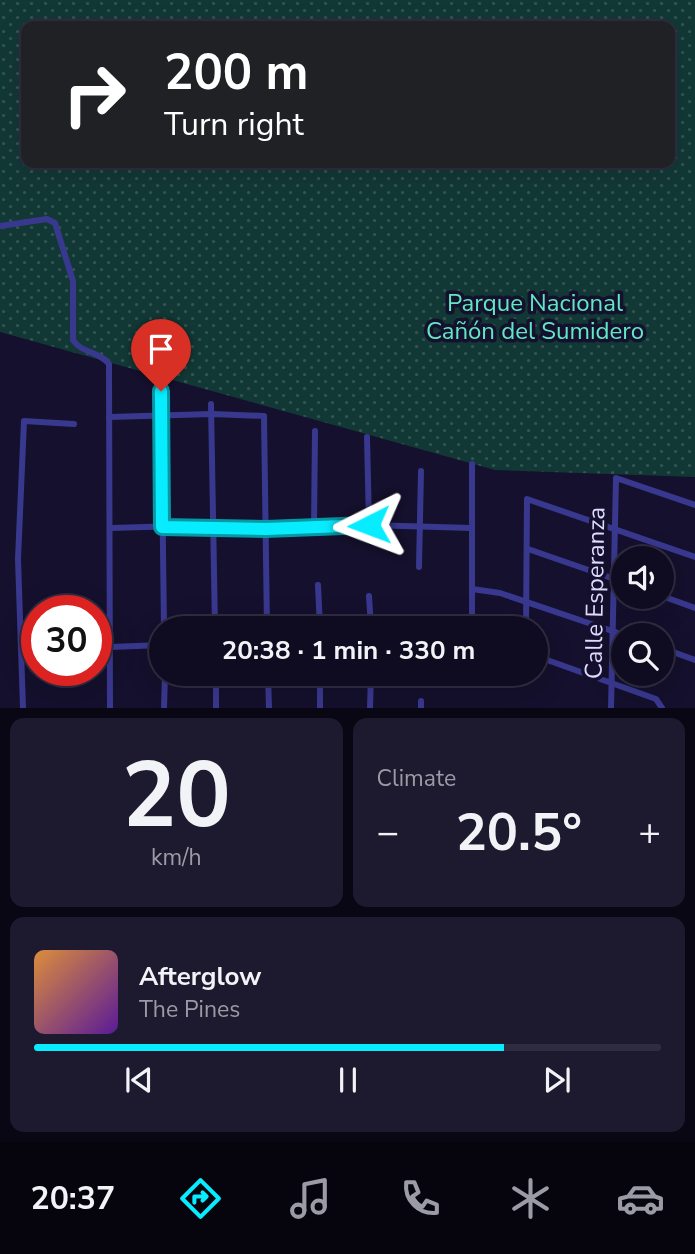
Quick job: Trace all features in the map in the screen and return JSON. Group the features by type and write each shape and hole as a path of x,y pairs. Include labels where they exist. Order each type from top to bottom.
{"street":[{"path":"0,226 47,219 55,223 73,281 73,340 76,346 101,356 109,364 110,595"},
{"path":"161,391 164,616"},
{"path":"211,404 215,616"},
{"path":"109,417 212,414 264,416 267,616"},
{"path":"23,708 18,559 24,422 74,424"},
{"path":"314,528 315,431"},
{"path":"366,437 369,525"},
{"path":"472,464 472,616"},
{"path":"419,567 421,471"},
{"name":"Calle Esperanza","path":"617,546 616,478 695,505"},
{"path":"526,616 527,499 616,527 695,557"},
{"path":"111,528 213,525 266,529 369,525 471,528"},
{"path":"528,549 611,578"},
{"path":"318,585 319,616"},
{"path":"472,589 500,593 611,631"},
{"path":"369,596 370,616"},
{"path":"674,600 695,608"},
{"path":"112,647 149,645"},
{"path":"674,652 695,660"},
{"path":"548,661 611,684"},
{"path":"110,686 110,708"},
{"path":"164,708 165,686"},
{"path":"216,686 216,708"},
{"path":"268,686 269,708"},
{"path":"320,686 320,708"},
{"path":"370,686 370,708"},
{"name":"Calle Esperanza","path":"611,708 613,686"},
{"path":"616,686 656,699 662,708"}],"green space":[{"name":"Parque Nacional Cañón del Sumidero","path":"0,0 695,0 695,477 495,470 0,332"}],"route":[{"path":"161,391 162,527 213,525 266,529 369,525"}]}
